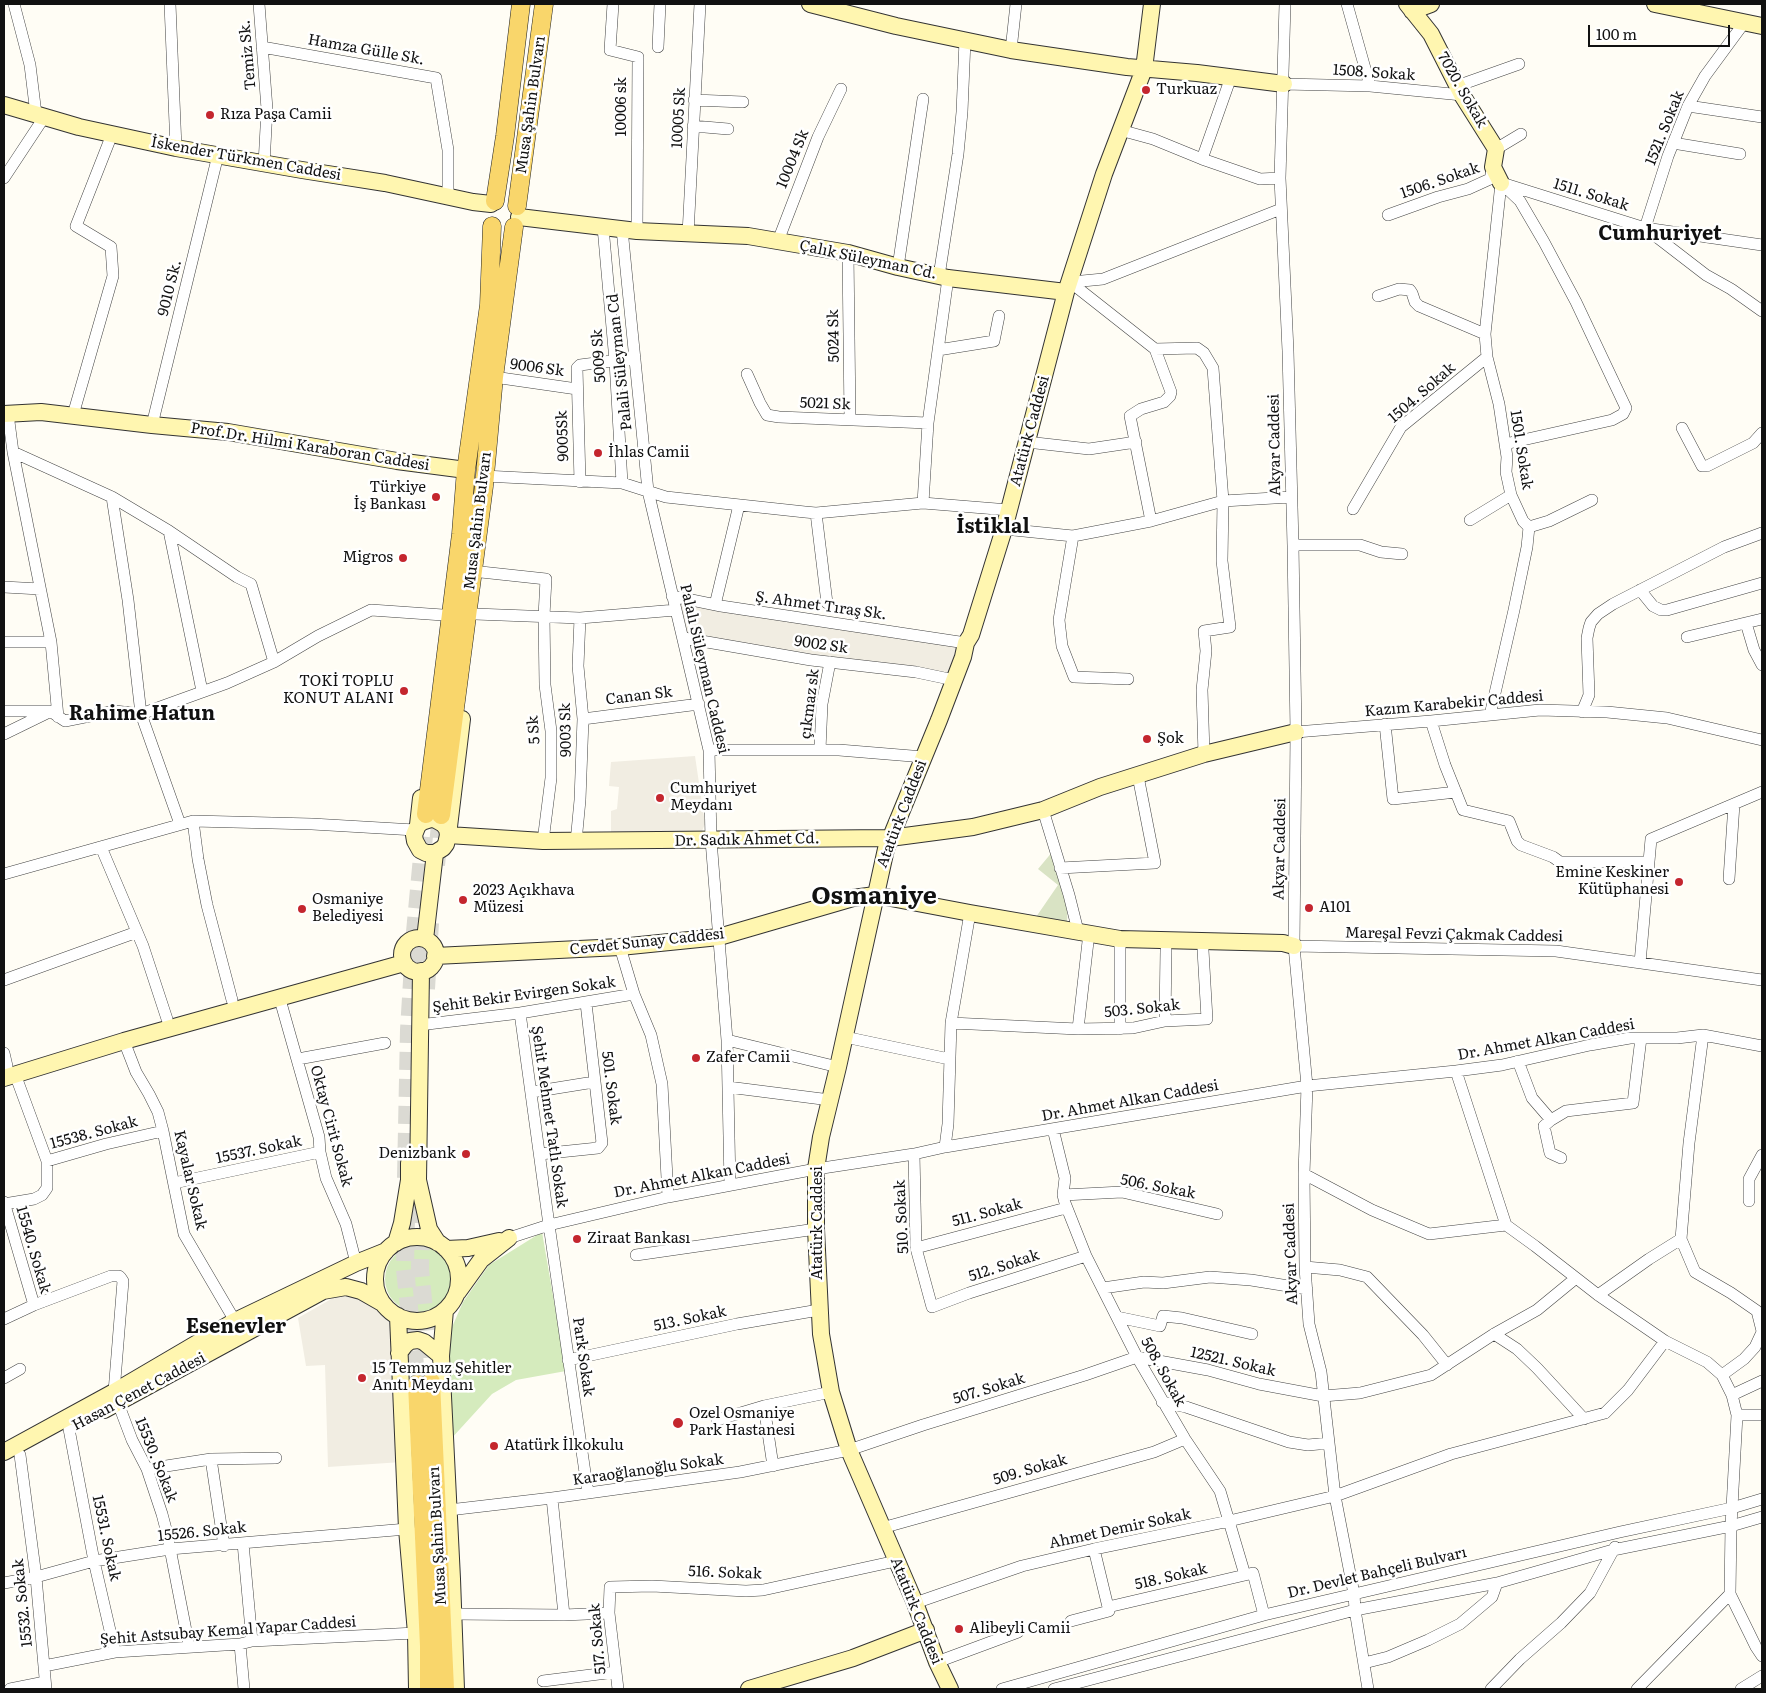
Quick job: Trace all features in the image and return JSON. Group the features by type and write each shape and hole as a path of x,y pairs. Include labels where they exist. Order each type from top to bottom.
{"main road":[{"name":"Musa Şahin Bulvarı","path":"425,821 461,534 465,478 489,305 491,211 505,136 521,4"},
{"name":"Musa Şahin Bulvarı","path":"425,821 484,481 494,377 517,217 544,4"},
{"path":"810,4 896,26 1010,50 1144,69 1284,84"},
{"name":"Atatürk Caddesi","path":"950,1689 849,1450 831,1392 820,1334 816,1169 821,1137 845,1038 875,895 890,838 924,757 954,680 966,643 971,635 1004,529 1069,285 1104,174 1144,69 1152,4"},
{"path":"1409,7 1431,4"},
{"path":"1655,4 1762,26"},
{"name":"7020. Sokak","path":"1409,7 1431,34 1459,90 1496,149"},
{"name":"İskender Türkmen Caddesi","path":"4,105 38,118 79,127 176,148 385,183 473,202 491,211"},
{"path":"4,109 38,118 50,127 109,142 188,156 217,159 448,201 491,211 503,231 517,217 514,202 505,198 491,211"},
{"path":"1496,149 1493,167 1501,183"},
{"name":"Çalık Süleyman Cd.","path":"517,217 629,230 748,236 848,253 944,277 1069,285"},
{"name":"Prof.Dr. Hilmi Karaboran Caddesi","path":"6,414 41,412 228,432 397,461 465,478"},
{"path":"430,853 417,846 414,841 425,821 443,615 454,530 465,478"},
{"path":"430,853 445,846 448,835 485,534 484,481"},
{"name":"Dr. Sadık Ahmet Cd.","path":"448,835 542,842 890,838 973,827 1043,810 1100,787 1204,754 1296,732"},
{"path":"425,821 428,819 436,820 445,826 448,835"},
{"path":"421,939 430,853"},
{"name":"Cevdet Sunay Caddesi","path":"435,956 620,947 719,937 853,898 875,895 1120,939"},
{"path":"120,1037 167,1019 278,988 319,974 411,965 431,966 435,956 433,945 421,939 408,942 403,949 411,965 419,1025 418,1180 430,1229 454,1260 457,1268 458,1287 455,1296"},
{"path":"1120,939 1283,942 1294,946"},
{"path":"1120,939 1131,949 1284,951 1294,946"},
{"path":"7,1068 279,996 411,965"},
{"path":"411,965 409,1180 402,1223 391,1247 379,1261 375,1287 382,1303 388,1310 398,1316 412,1321 421,1321 437,1316 444,1310 481,1260 509,1238"},
{"path":"404,1209 415,1211 425,1204"},
{"path":"4,1452 116,1397 235,1322 407,1238 425,1238 442,1246 468,1248 509,1238"},
{"name":"Hasan Çenet Caddesi","path":"4,1465 69,1429 116,1397 324,1291 346,1287 361,1291 382,1303"},
{"path":"444,1310 441,1356 456,1689"},
{"path":"398,1316 407,1528 416,1633 417,1689"},
{"path":"399,1353 410,1341 418,1340 424,1342 441,1356"},
{"name":"Musa Şahin Bulvarı","path":"429,1689 424,1383 445,1689"},
{"path":"749,1689 853,1658 926,1630"}],"street":[{"path":"4,178 38,118 30,65 14,4"},
{"path":"170,4 176,148"},
{"name":"Temiz Sk.","path":"259,4 267,110 264,164"},
{"name":"10006 sk","path":"613,4 610,50 638,57 629,230"},
{"path":"658,47 660,4"},
{"name":"10005 Sk","path":"688,234 700,4"},
{"path":"1010,50 1016,4"},
{"name":"Akyar Caddesi","path":"1285,4 1280,178 1288,351 1293,545 1296,732 1294,946 1307,1086 1304,1174 1305,1267 1309,1324 1321,1372 1335,1496 1354,1594 1368,1689"},
{"path":"1335,4 1347,4 1370,86"},
{"name":"1521. Sokak","path":"1645,228 1673,143 1688,106 1705,76 1744,23"},
{"path":"923,503 928,423 938,350 962,112 965,40"},
{"name":"Hamza Gülle Sk.","path":"262,47 436,78 448,150 448,196"},
{"path":"1459,90 1519,64"},
{"path":"1202,159 1231,77"},
{"name":"1508. Sokak","path":"1284,84 1459,90"},
{"name":"10004 Sk","path":"778,241 818,137 841,90"},
{"path":"898,267 923,99"},
{"path":"694,100 743,102"},
{"path":"1688,106 1762,117"},
{"path":"693,126 728,129"},
{"path":"1120,130 1153,140 1260,180 1280,178"},
{"path":"1496,149 1521,134"},
{"path":"73,415 113,276 111,247 76,226 109,142"},
{"path":"1673,143 1740,154"},
{"name":"9010 Sk.","path":"152,425 217,159"},
{"name":"1506. Sokak","path":"1388,215 1438,197 1468,189 1490,179 1493,167"},
{"path":"1501,183 1520,201 1544,242 1576,302 1626,408 1623,414 1612,420 1505,444"},
{"name":"1511. Sokak","path":"1501,183 1645,228 1762,246"},
{"name":"1501. Sokak","path":"1501,183 1485,334 1487,357 1499,404 1507,457 1506,472 1511,495 1529,527"},
{"path":"1069,285 1103,279 1281,209"},
{"name":"5009 Sk","path":"603,227 622,483"},
{"path":"1645,228 1706,275 1732,289 1762,311"},
{"name":"Palali Süleyman Cd","path":"629,230 635,358 648,491"},
{"name":"5024 Sk","path":"848,253 850,419"},
{"path":"1069,285 1155,348 1171,392 1164,402 1141,409 1130,416 1151,521"},
{"path":"1378,296 1399,289 1410,290 1415,302 1419,306 1485,334"},
{"path":"938,350 994,341 999,316"},
{"path":"1155,348 1197,348 1204,353 1213,368 1222,501 1222,561 1230,627 1204,631 1206,651 1202,690 1204,754"},
{"name":"1504. Sokak","path":"1353,509 1401,427 1487,357"},
{"path":"614,361 635,358"},
{"name":"9006 Sk","path":"494,377 576,389 577,368 580,365 614,361"},
{"name":"5021 Sk","path":"747,374 767,414 779,417 928,423"},
{"name":"9005Sk","path":"576,389 580,482"},
{"path":"6,414 51,642 54,714"},
{"path":"1682,428 1702,466 1707,466 1753,443 1762,433"},
{"path":"1027,442 1089,449 1136,442"},
{"path":"14,452 112,497 169,530 237,577 251,584 274,662"},
{"path":"484,481 622,483 666,497 816,513 923,503 1008,510"},
{"name":"Palalı Süleyman Caddesi","path":"648,491 709,750 711,840 726,1040 730,1186"},
{"path":"1470,520 1511,495"},
{"path":"112,497 128,600 141,714 180,824"},
{"path":"1004,529 1073,536 1151,521 1222,501 1291,497"},
{"path":"1490,715 1514,610 1527,547 1529,527 1549,521 1592,500"},
{"path":"715,605 740,505"},
{"path":"816,513 827,603"},
{"path":"169,530 202,690"},
{"path":"1582,712 1589,695 1588,638 1591,622 1598,614 1613,604 1724,547 1762,533"},
{"path":"1073,536 1059,620 1062,646 1074,677 1128,680"},
{"path":"1293,545 1360,545 1381,552 1402,554"},
{"name":"5 Sk","path":"481,572 546,579 544,616 545,685 550,730 551,778 542,842"},
{"path":"1640,590 1653,606 1660,610 1667,610 1762,583"},
{"path":"4,587 40,589"},
{"name":"Ş. Ahmet Tıraş Sk.","path":"672,596 715,605 966,643"},
{"path":"4,711 54,714 65,721 115,711 141,714 202,690 227,683 274,662 318,636 371,610 443,615"},
{"path":"475,614 580,618 676,610"},
{"name":"9003 Sk","path":"576,842 580,800 583,719 578,666 580,618"},
{"path":"1686,637 1762,619"},
{"path":"1746,623 1754,650 1762,665"},
{"name":"9002 Sk","path":"684,638 830,662 916,672 954,680"},
{"path":"4,642 51,642"},
{"name":"çıkmaz sk","path":"820,750 822,704 830,662"},
{"name":"Canan Sk","path":"583,719 699,704"},
{"name":"Kazım Karabekir Caddesi","path":"1296,732 1540,710 1607,712 1667,718 1762,740"},
{"path":"4,734 54,714"},
{"path":"1431,721 1445,765 1463,810 1509,821 1521,845 1553,857 1560,862 1649,862"},
{"path":"1385,724 1393,799 1456,792"},
{"path":"709,750 839,750 924,757"},
{"path":"1060,868 1155,863 1138,776"},
{"path":"1640,963 1651,839 1762,792"},
{"path":"1729,879 1734,804"},
{"path":"1043,810 1060,868 1083,932"},
{"path":"194,821 198,860 207,905 232,1000"},
{"path":"4,874 194,821 312,824 425,821"},
{"path":"101,847 137,932 167,1019"},
{"path":"945,1147 948,1124 951,1023 970,913"},
{"path":"4,980 137,932"},
{"name":"503. Sokak","path":"1083,932 1078,1029 1133,1028 1165,1021 1208,1018 1203,950"},
{"path":"1120,939 1120,1029"},
{"name":"Mareşal Fevzi Çakmak Caddesi","path":"1294,946 1544,950 1762,980"},
{"path":"620,947 634,994 651,1035 662,1084 668,1197"},
{"path":"1165,1021 1166,950"},
{"name":"Şehit Bekir Evirgen Sokak","path":"419,1025 520,1013 634,994"},
{"name":"Oktay Cirit Sokak","path":"279,996 319,1137 320,1152 326,1178 346,1224 356,1263"},
{"name":"501. Sokak","path":"540,1154 598,1148 601,1146 602,1139 586,1002"},
{"name":"Şehit Mehmet Tatlı Sokak","path":"520,1013 549,1224"},
{"path":"951,1023 1078,1029"},
{"path":"1703,1036 1689,1143 1681,1239 1696,1272 1757,1311 1762,1331 1755,1347 1744,1359 1722,1375"},
{"name":"Dr. Ahmet Alkan Caddesi","path":"509,1238 549,1224 668,1197 816,1169 914,1154 945,1147 1307,1086 1456,1071 1518,1061 1590,1045 1640,1038 1703,1036 1762,1046"},
{"name":"Kayalar Sokak","path":"120,1037 136,1072 158,1112 184,1234 235,1322"},
{"path":"845,1038 949,1059"},
{"path":"1561,1158 1550,1153 1544,1126 1566,1111 1634,1103 1640,1038"},
{"path":"726,1040 838,1067"},
{"path":"298,1059 384,1042"},
{"path":"1518,1061 1532,1098 1551,1120"},
{"path":"7,1068 47,1161"},
{"path":"1456,1071 1506,1225 1598,1295 1665,1341 1707,1362 1722,1375 1732,1394 1738,1415 1731,1526 1730,1594 1760,1649"},
{"path":"532,1092 594,1082"},
{"path":"728,1087 830,1100"},
{"name":"508. Sokak","path":"1053,1129 1066,1178 1063,1195 1066,1208 1086,1256 1162,1402 1220,1491 1245,1575 1253,1573 1264,1616"},
{"name":"15538. Sokak","path":"4,1204 42,1195 47,1188 47,1161 106,1144 163,1131"},
{"name":"15537. Sokak","path":"174,1183 320,1152"},
{"name":"510. Sokak","path":"914,1154 916,1248 932,1307"},
{"path":"1749,1201 1749,1179 1762,1155"},
{"path":"1304,1174 1372,1210 1429,1234 1506,1225"},
{"name":"506. Sokak","path":"1063,1195 1122,1192 1217,1214"},
{"name":"15540. Sokak","path":"4,1204 34,1305"},
{"name":"511. Sokak","path":"916,1248 1066,1208"},
{"name":"Park Sokak","path":"549,1224 588,1493"},
{"path":"636,1255 816,1229"},
{"path":"1598,1295 1648,1259 1681,1239"},
{"name":"512. Sokak","path":"932,1307 969,1293 1086,1256"},
{"path":"1305,1267 1340,1270 1367,1277 1423,1335 1448,1365"},
{"path":"4,1318 112,1276 119,1276 123,1281 116,1397"},
{"path":"1103,1288 1144,1282 1163,1284 1210,1277 1251,1280 1307,1289"},
{"name":"12521. Sokak","path":"1137,1357 1208,1370 1259,1384 1323,1396 1360,1393 1431,1375 1494,1334 1537,1310 1576,1278"},
{"name":"513. Sokak","path":"568,1360 737,1324 819,1310"},
{"path":"1117,1317 1160,1326 1163,1316 1182,1318 1252,1334"},
{"path":"1494,1334 1517,1349 1538,1368 1584,1419"},
{"name":"Ahmet Demir Sokak","path":"915,1603 1022,1566 1094,1548 1229,1521 1335,1496 1451,1454 1605,1413 1628,1390 1665,1341"},
{"name":"507. Sokak","path":"849,1450 1137,1357"},
{"path":"4,1378 20,1369"},
{"path":"1732,1394 1762,1382"},
{"path":"717,1420 764,1406 831,1392"},
{"name":"15530. Sokak","path":"116,1397 132,1440 147,1469 162,1514 189,1646"},
{"path":"1162,1402 1186,1407 1228,1423 1289,1442 1308,1445 1329,1443"},
{"path":"764,1406 773,1466"},
{"path":"1738,1415 1762,1415"},
{"name":"15531. Sokak","path":"69,1429 94,1561 115,1652"},
{"name":"509. Sokak","path":"882,1528 1154,1452 1185,1439"},
{"name":"Karaoğlanoğlu Sokak","path":"449,1510 552,1498 773,1466 849,1450"},
{"name":"15532. Sokak","path":"20,1455 36,1577 46,1686"},
{"path":"147,1469 211,1459 276,1458"},
{"path":"211,1459 224,1546"},
{"path":"552,1498 564,1615"},
{"name":"Dr. Devlet Bahçeli Bulvarı","path":"1002,1689 1264,1616 1620,1532 1732,1508 1762,1499"},
{"name":"Dr. Devlet Bahçeli Bulvarı","path":"1054,1689 1355,1610 1497,1583 1613,1550 1731,1526 1762,1517"},
{"name":"15526. Sokak","path":"4,1584 94,1561 170,1549 224,1546 407,1528"},
{"path":"1491,1689 1520,1659 1562,1623 1590,1593 1613,1550 1620,1532"},
{"path":"243,1543 252,1641"},
{"path":"1094,1548 1108,1609"},
{"name":"516. Sokak","path":"610,1587 706,1587 746,1591 763,1590 896,1561"},
{"name":"518. Sokak","path":"1071,1621 1108,1609 1245,1575"},
{"path":"1364,1663 1404,1650 1460,1624 1492,1597 1497,1583"},
{"name":"517. Sokak","path":"610,1587 609,1613 618,1689"},
{"path":"1637,1689 1730,1594"},
{"path":"452,1614 564,1615 609,1613"},
{"path":"937,1662 1018,1632"},
{"name":"Şehit Astsubay Kemal Yapar Caddesi","path":"44,1666 115,1652 240,1644 252,1641 416,1633"},
{"path":"240,1644 244,1689"},
{"path":"543,1681 615,1672"},
{"path":"1741,1689 1762,1676"},
{"path":"10,1689 46,1686"}],"green space":[{"path":"1053,851 1068,903 1067,921 1062,926 1034,920 1058,885 1038,869"},
{"path":"542,1232 566,1371 516,1380 492,1394 450,1440 449,1334 463,1302 489,1265"},
{"path":"418,1246 431,1249 441,1256 448,1266 451,1279 448,1292 441,1302 431,1309 418,1312 405,1309 395,1302 388,1292 385,1279 388,1266 395,1256 405,1249"}],"shaded area":[{"path":"675,599 964,644 953,678 685,636"},
{"name":"Cumhuriyet Meydanı","path":"695,756 705,824 702,831 697,835 611,840 611,811 617,809 619,787 609,786 611,762"},
{"name":"15 Temmuz Şehitler Anıtı Meydanı","path":"340,1294 347,1294 374,1304 385,1314 390,1323 402,1462 328,1467 325,1365 306,1366 298,1318"}],"tunnel":[{"path":"406,1178 409,1030 415,932 426,814"},
{"path":"436,865 441,815"},
{"path":"426,989 430,923"},
{"path":"421,1205 420,1269 431,1382"},
{"path":"406,1216 405,1269 417,1384"}],"place":[{"name":"Turkuaz","path":"1146,90"},
{"name":"Rıza Paşa Camii","path":"210,115"},
{"name":"İhlas Camii","path":"598,453"},
{"name":"Türkiye İş Bankası","path":"436,497"},
{"name":"Migros","path":"403,558"},
{"name":"TOKİ TOPLU KONUT ALANI","path":"404,691"},
{"name":"Şok","path":"1147,739"},
{"name":"Cumhuriyet Meydanı","path":"660,798"},
{"name":"Emine Keskiner Kütüphanesi","path":"1679,882"},
{"name":"2023 Açıkhava Müzesi","path":"463,900"},
{"name":"A101","path":"1309,908"},
{"name":"Osmaniye Belediyesi","path":"302,909"},
{"name":"Zafer Camii","path":"696,1058"},
{"name":"Denizbank","path":"466,1154"},
{"name":"Ziraat Bankası","path":"577,1239"},
{"name":"15 Temmuz Şehitler Anıtı Meydanı","path":"362,1378"},
{"name":"Ozel Osmaniye Park Hastanesi","path":"678,1423"},
{"name":"Atatürk İlkokulu","path":"494,1446"},
{"name":"Alibeyli Camii","path":"959,1629"}],"district":[{"name":"Cumhuriyet","path":"1660,234"},
{"name":"İstiklal","path":"993,527"},
{"name":"Rahime Hatun","path":"142,714"},
{"name":"Osmaniye","path":"874,897"},
{"name":"Esenevler","path":"236,1327"}]}
